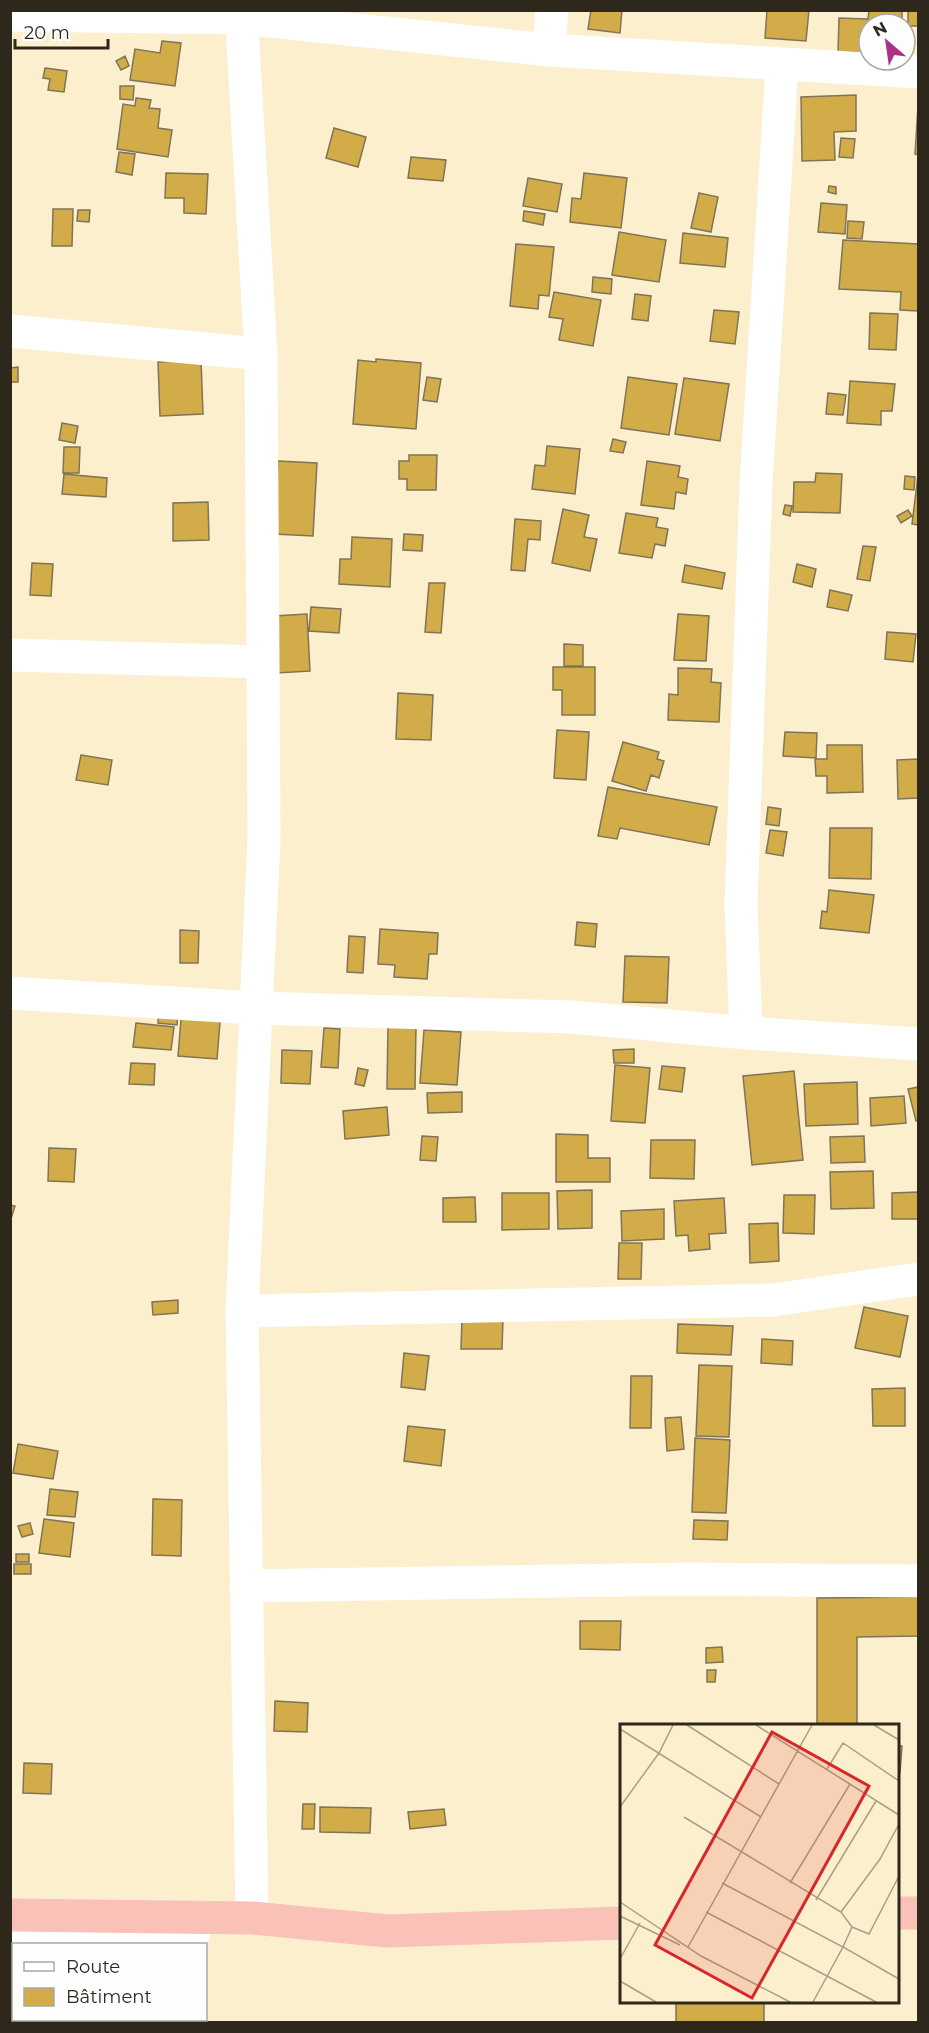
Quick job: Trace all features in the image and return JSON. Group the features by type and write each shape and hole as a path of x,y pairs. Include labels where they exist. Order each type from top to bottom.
{"highway":[{"path":"899,1914 918,1913"},
{"path":"10,1914 252,1918 388,1931 620,1923"}],"street":[{"path":"549,50 552,10"},
{"path":"240,14 261,354 263,662 264,839 242,1311 252,1918"},
{"path":"10,15 240,14 549,50 918,72"},
{"path":"746,1033 741,904 755,506 782,65"},
{"path":"10,331 261,354"},
{"path":"10,655 263,662"},
{"path":"10,993 256,1008 572,1017 746,1033 918,1044"},
{"path":"242,1311 773,1300 918,1280"},
{"path":"246,1586 687,1579 918,1581"},
{"path":"10,1940 152,1933 388,1931"}],"building":[{"path":"591,10 622,10 620,33 588,29"},
{"path":"767,10 809,10 806,41 765,38"},
{"path":"869,10 902,10 902,12 869,12"},
{"path":"908,10 918,10 918,26 917,12 908,12"},
{"path":"839,18 857,19 857,53 838,52"},
{"path":"162,41 181,43 175,86 130,80 135,49 160,53"},
{"path":"125,56 129,66 121,70 116,61"},
{"path":"45,68 67,71 64,92 48,90 50,79 43,78"},
{"path":"120,86 134,86 133,100 120,99"},
{"path":"856,95 856,131 834,132 835,160 802,161 801,97"},
{"path":"136,98 151,100 149,108 160,109 158,128 172,130 168,157 117,149 123,104 135,106"},
{"path":"918,106 918,155 915,154"},
{"path":"334,128 366,137 358,167 326,158"},
{"path":"841,138 855,139 853,158 839,157"},
{"path":"119,152 135,154 132,175 116,172"},
{"path":"411,157 446,160 443,181 408,178"},
{"path":"166,173 208,174 206,214 184,213 184,198 165,198"},
{"path":"584,173 627,178 621,228 570,222 572,198 581,199"},
{"path":"528,178 562,184 557,212 523,206"},
{"path":"829,186 836,187 836,194 828,192"},
{"path":"699,193 718,197 711,232 691,228"},
{"path":"821,203 847,205 845,234 818,232"},
{"path":"53,209 73,209 72,246 52,246"},
{"path":"78,210 90,210 89,222 77,221"},
{"path":"524,211 545,214 543,225 523,221"},
{"path":"848,221 864,222 862,239 847,238"},
{"path":"619,232 666,240 659,282 612,275"},
{"path":"683,233 728,238 725,267 680,263"},
{"path":"843,240 918,244 918,311 900,310 901,292 839,289"},
{"path":"516,244 554,247 549,296 539,295 538,309 510,306"},
{"path":"593,277 612,279 611,294 592,292"},
{"path":"554,292 601,300 593,346 559,340 563,319 549,317"},
{"path":"635,294 651,296 648,321 632,319"},
{"path":"714,310 739,312 735,344 710,341"},
{"path":"870,313 898,314 896,350 869,349"},
{"path":"376,359 421,363 416,429 353,424 358,360 376,362"},
{"path":"201,360 203,414 160,416 158,362"},
{"path":"18,367 18,382 10,382 10,368"},
{"path":"427,377 441,379 437,402 423,400"},
{"path":"628,377 677,384 669,435 621,428"},
{"path":"684,378 729,384 720,441 675,434"},
{"path":"850,381 895,384 892,411 881,411 881,425 847,423"},
{"path":"828,393 846,395 843,415 826,414"},
{"path":"62,423 78,426 75,443 59,440"},
{"path":"613,439 626,442 623,453 610,451"},
{"path":"547,446 580,449 575,494 532,489 535,465 545,466"},
{"path":"64,447 80,447 79,473 63,473"},
{"path":"409,455 437,455 436,490 407,490 407,479 399,479 399,461 409,461"},
{"path":"278,461 317,463 313,536 274,534"},
{"path":"647,461 680,466 678,477 688,479 686,494 676,492 674,509 641,505"},
{"path":"816,473 842,474 840,513 793,512 794,482 815,482"},
{"path":"64,474 107,478 106,497 62,494"},
{"path":"918,475 918,525 912,524"},
{"path":"905,476 915,477 914,490 904,489"},
{"path":"208,502 209,540 173,541 173,503"},
{"path":"785,505 792,506 790,516 783,514"},
{"path":"563,509 589,515 584,537 597,539 590,571 552,563"},
{"path":"908,510 912,516 901,523 897,516"},
{"path":"626,513 658,518 656,527 668,529 665,546 655,544 652,558 619,553"},
{"path":"515,519 541,521 540,540 528,539 525,571 511,570"},
{"path":"404,534 423,535 422,551 403,550"},
{"path":"352,537 392,539 390,587 339,584 340,559 351,559"},
{"path":"863,546 876,547 870,581 857,579"},
{"path":"32,563 53,564 51,596 30,595"},
{"path":"797,564 816,569 812,587 793,582"},
{"path":"685,565 725,573 722,589 682,582"},
{"path":"429,583 445,583 441,633 425,632"},
{"path":"830,590 852,595 848,611 827,607"},
{"path":"311,607 341,609 339,633 309,631"},
{"path":"307,614 310,671 276,673 274,616"},
{"path":"678,614 709,616 706,661 674,660"},
{"path":"887,632 916,634 913,662 885,659"},
{"path":"564,644 583,645 583,666 564,666"},
{"path":"553,667 595,667 595,715 562,715 562,690 553,690"},
{"path":"678,668 712,669 711,682 721,683 719,722 668,720 669,694 678,695"},
{"path":"398,693 433,695 431,740 396,739"},
{"path":"557,730 589,732 586,780 554,778"},
{"path":"785,732 817,733 816,758 783,756"},
{"path":"623,742 659,752 657,759 664,761 659,778 651,775 646,791 612,781"},
{"path":"827,745 862,745 863,792 827,793 827,776 816,776 815,759 827,759"},
{"path":"81,755 112,760 108,785 76,780"},
{"path":"918,759 918,798 898,799 897,760"},
{"path":"608,787 717,807 709,845 620,828 617,839 598,836"},
{"path":"768,807 781,809 779,826 766,824"},
{"path":"830,828 872,828 871,879 829,878"},
{"path":"770,830 787,832 783,856 766,853"},
{"path":"829,890 874,895 869,933 820,928 822,911 827,912"},
{"path":"577,922 597,924 595,947 575,945"},
{"path":"380,929 438,933 437,954 429,954 427,979 394,977 395,965 378,964"},
{"path":"180,930 199,931 198,963 180,963"},
{"path":"349,936 365,937 363,973 347,972"},
{"path":"625,956 669,957 667,1003 623,1002"},
{"path":"159,1006 178,1008 177,1025 158,1023"},
{"path":"182,1007 221,1010 217,1059 178,1056"},
{"path":"136,1023 174,1027 171,1050 133,1047"},
{"path":"388,1025 416,1025 415,1089 387,1089"},
{"path":"324,1028 340,1029 338,1068 321,1067"},
{"path":"424,1030 461,1032 457,1085 420,1083"},
{"path":"634,1049 634,1063 614,1063 613,1050"},
{"path":"282,1050 312,1051 310,1084 281,1083"},
{"path":"131,1063 155,1064 154,1085 129,1084"},
{"path":"615,1065 650,1068 645,1123 611,1121"},
{"path":"662,1066 685,1068 682,1092 659,1089"},
{"path":"358,1068 368,1070 364,1086 355,1084"},
{"path":"794,1071 803,1160 752,1165 743,1076"},
{"path":"857,1082 858,1124 806,1126 804,1084"},
{"path":"918,1087 918,1120 916,1121 908,1089"},
{"path":"462,1092 462,1112 428,1113 427,1093"},
{"path":"904,1096 906,1123 871,1126 870,1098"},
{"path":"387,1107 389,1135 345,1139 343,1111"},
{"path":"556,1134 588,1135 588,1158 610,1158 610,1182 556,1182"},
{"path":"422,1136 438,1137 436,1161 420,1160"},
{"path":"864,1136 865,1162 831,1163 830,1137"},
{"path":"651,1140 695,1140 694,1179 650,1178"},
{"path":"49,1148 76,1149 74,1182 48,1181"},
{"path":"873,1171 874,1208 831,1209 830,1172"},
{"path":"592,1190 592,1228 558,1229 557,1191"},
{"path":"918,1192 918,1219 892,1219 892,1193"},
{"path":"502,1193 549,1193 549,1229 502,1230"},
{"path":"784,1195 815,1195 814,1234 783,1233"},
{"path":"475,1197 476,1222 443,1222 443,1198"},
{"path":"724,1198 726,1233 709,1234 710,1249 689,1251 688,1235 676,1236 674,1201"},
{"path":"10,1205 15,1206 10,1222"},
{"path":"664,1209 664,1239 622,1241 621,1211"},
{"path":"778,1223 779,1261 750,1263 749,1224"},
{"path":"619,1243 642,1243 641,1279 618,1279"},
{"path":"178,1300 178,1313 153,1315 152,1302"},
{"path":"864,1307 908,1316 900,1357 855,1348"},
{"path":"462,1318 503,1319 502,1349 461,1349"},
{"path":"678,1324 733,1326 731,1355 677,1353"},
{"path":"762,1339 793,1341 792,1365 761,1363"},
{"path":"404,1353 429,1356 425,1390 401,1387"},
{"path":"699,1365 732,1366 729,1437 696,1436"},
{"path":"631,1376 652,1376 651,1428 630,1428"},
{"path":"905,1388 905,1426 873,1426 872,1389"},
{"path":"681,1417 684,1449 667,1451 665,1418"},
{"path":"408,1426 445,1430 441,1466 404,1461"},
{"path":"695,1438 730,1440 726,1513 692,1512"},
{"path":"18,1444 58,1451 53,1479 13,1473"},
{"path":"50,1489 78,1492 75,1517 47,1515"},
{"path":"153,1499 182,1500 181,1556 152,1555"},
{"path":"44,1519 74,1523 70,1557 39,1553"},
{"path":"694,1520 728,1521 727,1540 693,1539"},
{"path":"30,1523 33,1534 22,1537 18,1526"},
{"path":"16,1554 29,1554 29,1562 16,1562"},
{"path":"14,1564 31,1564 31,1574 14,1574"},
{"path":"918,1597 918,1636 857,1637 857,1724 817,1724 817,1598"},
{"path":"580,1621 621,1621 620,1650 580,1649"},
{"path":"722,1647 723,1662 706,1663 706,1648"},
{"path":"707,1670 716,1670 715,1682 707,1682"},
{"path":"275,1701 308,1703 307,1732 274,1731"},
{"path":"899,1745 902,1746 899,1773"},
{"path":"24,1763 52,1764 51,1794 23,1793"},
{"path":"303,1804 315,1804 314,1829 302,1829"},
{"path":"320,1807 371,1808 370,1833 320,1832"},
{"path":"444,1809 446,1825 410,1829 408,1812"},
{"path":"676,2003 764,2003 764,2022 676,2022"}]}
